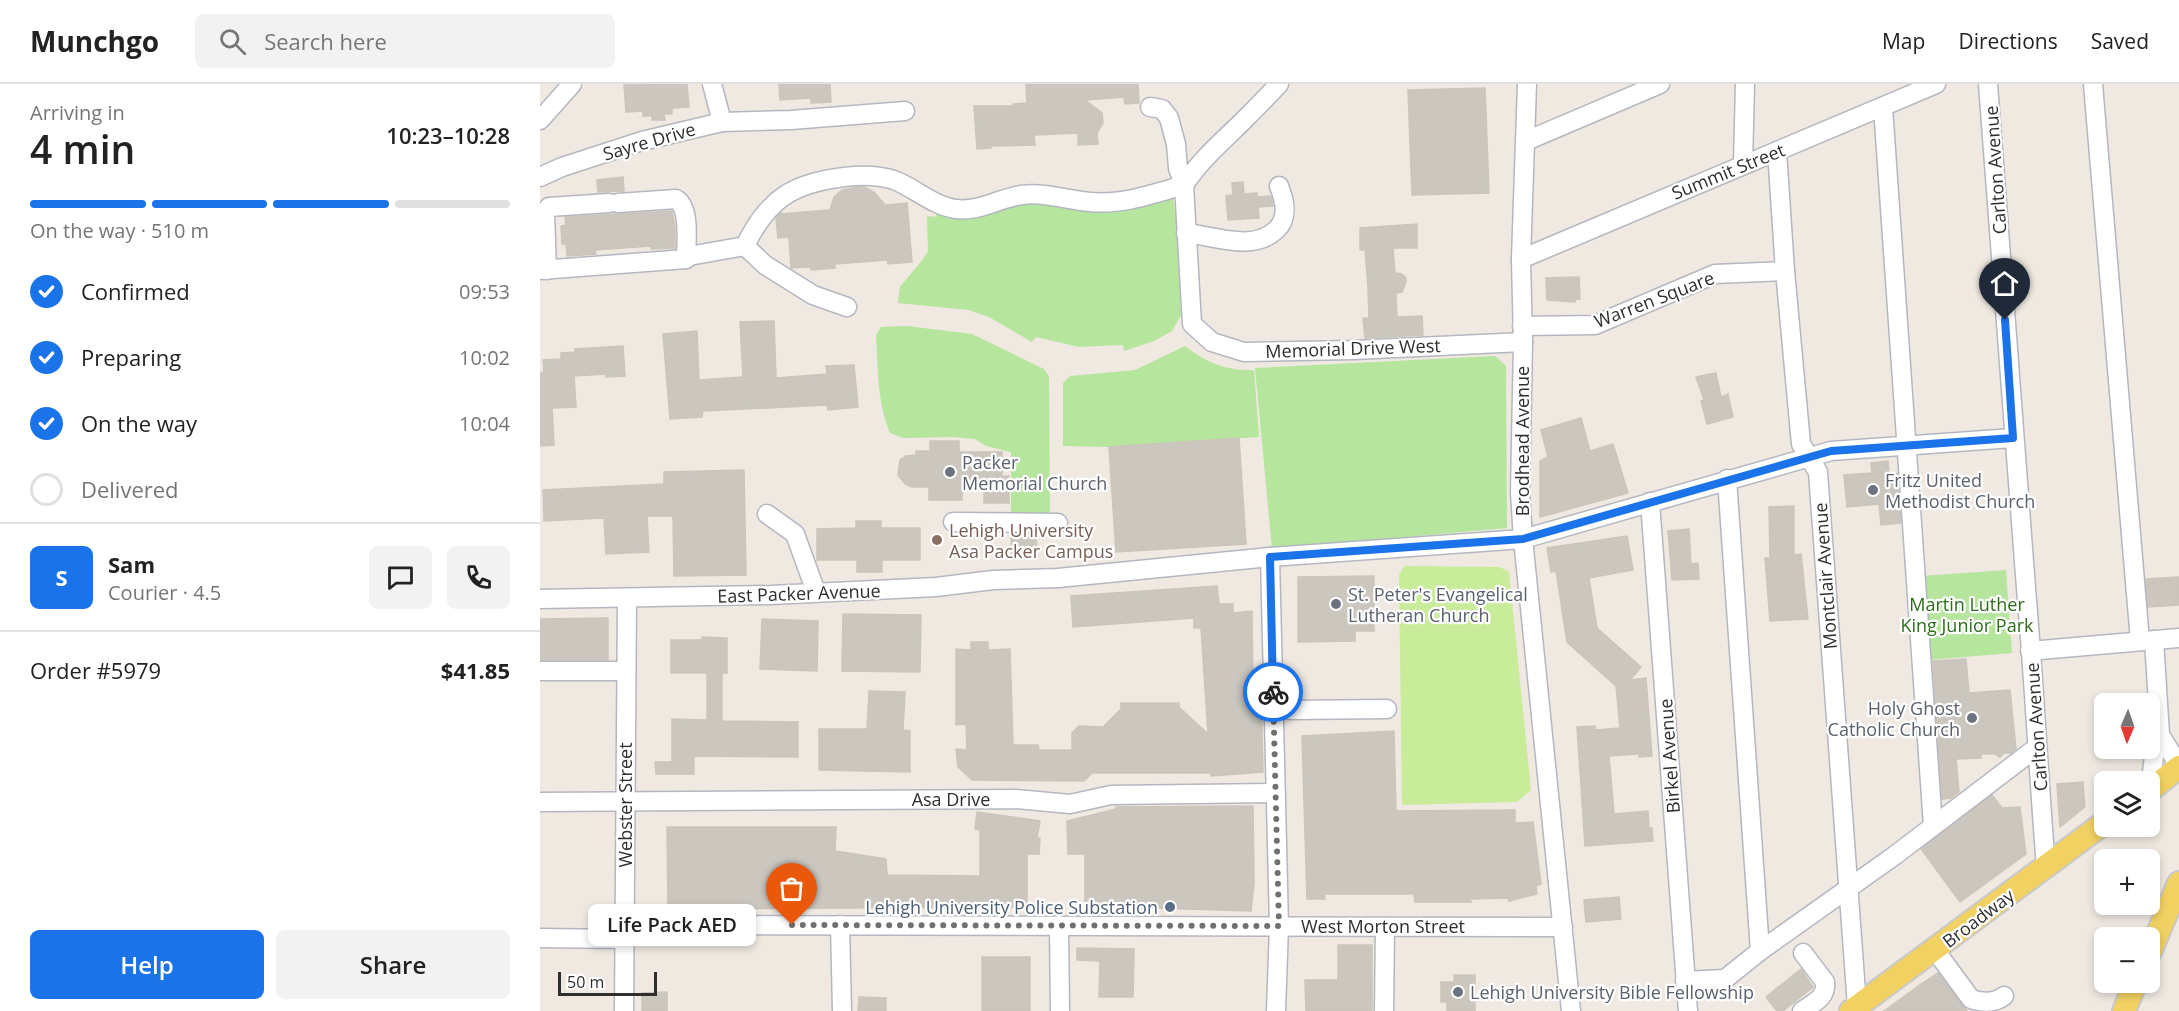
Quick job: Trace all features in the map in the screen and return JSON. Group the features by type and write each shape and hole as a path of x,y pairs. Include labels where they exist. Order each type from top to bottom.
{"main road":[{"path":"2160,782 2179,766"},
{"name":"Broadway","path":"1854,1009 2094,831"},
{"path":"2160,928 2179,883"},
{"path":"2124,1011 2131,993"}],"street":[{"path":"540,120 572,84"},
{"path":"712,84 722,122"},
{"path":"746,246 754,228 776,201 798,187 819,180 869,176 892,180 925,197 956,209 974,209 1007,198 1036,194 1092,202 1120,201 1144,197 1184,185 1196,167 1279,84"},
{"name":"Brodhead Avenue","path":"1527,84 1521,259 1520,492 1571,1011"},
{"path":"1526,141 1660,84"},
{"path":"1743,164 1745,84"},
{"name":"Summit Street","path":"1521,259 1936,84"},
{"name":"Carlton Avenue","path":"1988,84 2046,867"},
{"path":"2092,84 2147,641 2154,693"},
{"path":"1150,106 1162,109 1170,118 1176,144 1178,168 1184,185 1186,233 1235,241 1261,239 1281,226 1285,215 1284,200 1279,186"},
{"path":"1883,107 1934,826"},
{"name":"Sayre Drive","path":"540,177 562,167 642,141 722,122 791,120 905,111"},
{"name":"Montclair Avenue","path":"1777,151 1785,272 1801,444 1818,472 1854,1009"},
{"path":"686,259 685,211 682,203 676,199 549,207 545,212 544,270 686,259 689,256 746,246"},
{"name":"Memorial Drive West","path":"1186,233 1191,324 1212,342 1244,352 1354,350 1522,334"},
{"path":"746,246 765,265 813,295 847,307"},
{"name":"Warren Square","path":"1522,334 1595,326 1715,274 1785,272"},
{"name":"East Packer Avenue","path":"540,599 936,587 993,580 1058,578 1270,557 1523,539 1831,451 2013,438"},
{"path":"1727,479 1760,951"},
{"name":"Birkel Avenue","path":"1650,502 1688,1011"},
{"path":"767,514 795,534 816,592"},
{"path":"953,522 1058,523"},
{"path":"1270,557 1279,926 1276,1011"},
{"name":"Webster Street","path":"624,1011 627,598"},
{"path":"2030,651 2179,638"},
{"path":"540,671 626,671"},
{"path":"1274,708 1387,710"},
{"path":"2160,735 2179,766"},
{"path":"1685,981 1725,979 2036,748"},
{"name":"Asa Drive","path":"540,802 1016,799 1070,804 1111,795 1133,801 1276,793"},
{"path":"840,925 842,1011"},
{"name":"West Morton Street","path":"540,938 624,932 840,925 1563,927"},
{"path":"1059,926 1060,1011"},
{"path":"1384,1011 1385,927"},
{"path":"1935,950 1971,999 1989,1002 2004,996"},
{"path":"1802,1011 1823,996 1826,986 1803,953"}],"green space":[{"path":"1167,197 1173,199 1178,231 1181,315 1172,331 1154,341 1124,351 1123,345 1079,347 1036,337 1032,342 989,317 969,310 898,303 900,287 928,251 927,216 935,217 939,211 1012,204"},
{"path":"907,326 972,334 1044,369 1049,376 1050,520 1011,520 1011,452 986,446 975,439 903,438 890,433 880,397 876,335 881,327"},
{"path":"1185,346 1217,365 1254,370 1259,437 1109,447 1063,446 1063,383 1070,376 1135,370"},
{"path":"1495,356 1506,366 1507,528 1272,549 1255,368"},
{"path":"1404,566 1500,567 1509,572 1531,790 1517,802 1402,805 1399,575"},
{"name":"Martin Luther King Junior Park","path":"2006,570 2012,653 1928,660 1921,576"}],"building":[{"path":"687,84 689,107 672,108 672,114 664,114 665,120 652,120 652,116 643,116 643,111 626,112 624,85"},
{"path":"779,84 830,84 831,102 811,103 811,98 780,100"},
{"path":"1026,84 1138,84 1139,103 1125,104 1124,97 1085,100 1102,113 1103,123 1097,133 1098,144 1078,145 1078,133 1034,135 1035,145 991,146 991,148 977,149 974,106 1013,106 1013,104 1027,103"},
{"path":"1485,88 1489,193 1412,195 1408,90"},
{"path":"623,177 624,191 598,192 597,180"},
{"path":"1243,182 1244,194 1257,193 1257,197 1271,196 1273,206 1258,207 1259,218 1228,220 1226,196 1233,195 1232,183"},
{"path":"864,187 874,192 885,205 907,203 912,262 888,264 887,260 835,264 835,268 811,270 810,267 791,268 789,237 778,238 776,218 780,214 830,210 834,197 842,190"},
{"path":"672,211 675,248 651,249 651,246 595,250 596,254 567,256 566,244 562,244 561,226 566,225 565,217"},
{"path":"1417,224 1417,248 1393,248 1395,273 1402,274 1406,278 1402,292 1396,293 1397,317 1422,316 1423,335 1365,338 1363,318 1369,318 1368,286 1365,250 1360,250 1360,228"},
{"path":"1579,277 1580,299 1576,299 1575,302 1547,300 1546,278"},
{"path":"774,321 776,378 827,374 826,366 854,365 858,407 828,410 827,405 703,411 702,417 670,419 663,334 697,331 699,380 743,377 740,322"},
{"path":"623,346 625,376 606,377 606,374 574,376 576,407 552,408 554,445 540,446 540,373 544,372 543,360 561,359 561,353 575,352 575,349"},
{"path":"1716,373 1721,397 1728,394 1733,417 1707,424 1701,401 1704,400 1696,377"},
{"path":"1581,418 1590,451 1613,444 1628,493 1540,517 1540,461 1548,457 1541,430"},
{"path":"1239,438 1246,544 1116,552 1109,447"},
{"name":"Packer Memorial Church","path":"930,441 959,441 959,452 1002,452 1002,476 1009,476 1009,503 984,503 984,489 962,489 962,500 929,500 929,487 912,487 905,484 898,475 900,460 906,456 916,455 916,451 930,451"},
{"name":"Fritz United Methodist Church","path":"1888,461 1889,474 1897,473 1901,523 1881,525 1879,504 1847,507 1844,475 1872,473 1871,463"},
{"path":"744,470 746,575 674,576 673,516 647,516 649,552 606,554 604,518 544,521 543,490 664,484 664,472"},
{"path":"1794,506 1794,555 1801,554 1808,619 1770,621 1765,558 1770,558 1769,507"},
{"path":"856,521 881,521 881,528 920,528 920,560 882,560 882,572 857,572 857,560 817,560 817,529 856,528"},
{"path":"1689,529 1691,564 1698,563 1699,579 1672,580 1668,531"},
{"path":"1011,534 1036,534 1037,554 1012,555"},
{"path":"1627,536 1633,570 1589,578 1597,628 1641,667 1630,680 1646,678 1652,756 1639,757 1639,754 1609,756 1614,814 1648,811 1649,828 1652,828 1653,841 1585,846 1577,727 1595,726 1595,730 1620,728 1616,686 1567,642 1556,571 1551,572 1547,548"},
{"name":"St. Peter's Evangelical Lutheran Church","path":"1374,576 1374,631 1355,631 1355,641 1298,642 1298,577"},
{"path":"2179,577 2179,605 2148,607 2146,579"},
{"path":"1217,586 1219,604 1233,604 1233,613 1252,611 1253,697 1261,696 1263,772 1211,776 1211,773 1092,773 1084,781 972,780 958,767 956,749 967,750 966,724 956,725 956,649 971,650 971,642 988,642 988,650 1010,649 1013,745 1038,745 1039,750 1072,750 1072,733 1079,726 1103,727 1121,709 1121,703 1179,703 1179,707 1208,734 1201,628 1194,628 1194,618 1073,627 1071,596"},
{"path":"843,614 921,615 920,672 842,671"},
{"path":"608,618 608,660 540,660 540,619"},
{"path":"762,619 818,621 817,671 760,669"},
{"path":"702,637 727,638 727,673 722,673 722,721 798,722 798,757 694,756 694,774 656,774 655,762 672,762 672,719 707,720 707,673 671,673 671,640 702,640"},
{"path":"1966,659 1969,693 2010,690 2016,749 2000,757 1995,754 1981,754 1981,758 1956,759 1959,792 1951,798 1942,799 1933,661"},
{"path":"869,691 905,692 903,730 910,731 910,772 819,770 819,729 867,729"},
{"path":"1394,731 1396,811 1515,810 1515,823 1533,822 1541,884 1536,886 1537,894 1509,901 1508,898 1470,899 1471,902 1415,902 1414,894 1324,894 1325,899 1307,899 1302,736"},
{"path":"2083,782 2085,807 2060,827 2057,784"},
{"path":"1992,795 2002,808 2020,807 2026,854 1960,902 1921,849"},
{"path":"1253,806 1254,883 1251,911 1085,906 1085,854 1068,854 1067,821 1116,809 1116,807"},
{"path":"977,812 1040,821 1037,838 1040,838 1039,854 1027,854 1027,907 668,909 667,827 836,827 835,851 886,859 887,875 980,876 980,830 975,829"},
{"path":"1619,897 1621,919 1586,922 1584,900"},
{"path":"1338,945 1372,945 1372,1011 1306,1011 1305,980 1338,980"},
{"path":"1077,948 1134,949 1133,997 1099,997 1100,961 1077,960"},
{"path":"982,957 1030,957 1030,1011 982,1011"},
{"path":"1801,969 1813,987 1783,1011 1777,1011 1766,997"},
{"path":"1938,973 1967,1011 1884,1011 1921,984"},
{"name":"Lehigh University Bible Fellowship","path":"1454,975 1475,975 1475,1011 1447,1011 1447,1002 1441,1002 1441,982 1454,982"},
{"path":"667,992 667,1011 642,1011 642,993"},
{"path":"859,997 886,998 886,1011 858,1011"}],"way so far":[{"path":"792,925 1279,926 1273,692"}],"place":[{"name":"Packer Memorial Church","path":"950,472"},
{"name":"Fritz United Methodist Church","path":"1873,490"},
{"name":"Lehigh University Asa Packer Campus","path":"937,540"},
{"name":"St. Peter's Evangelical Lutheran Church","path":"1336,604"},
{"name":"Holy Ghost Catholic Church","path":"1972,718"},
{"name":"Lehigh University Police Substation","path":"1170,907"},
{"name":"Life Pack AED","path":"792,925"},
{"name":"Lehigh University Bible Fellowship","path":"1458,992"}],"route":[{"path":"1273,692 1270,557 1523,539 1831,451 2013,438 2005,320"}]}
